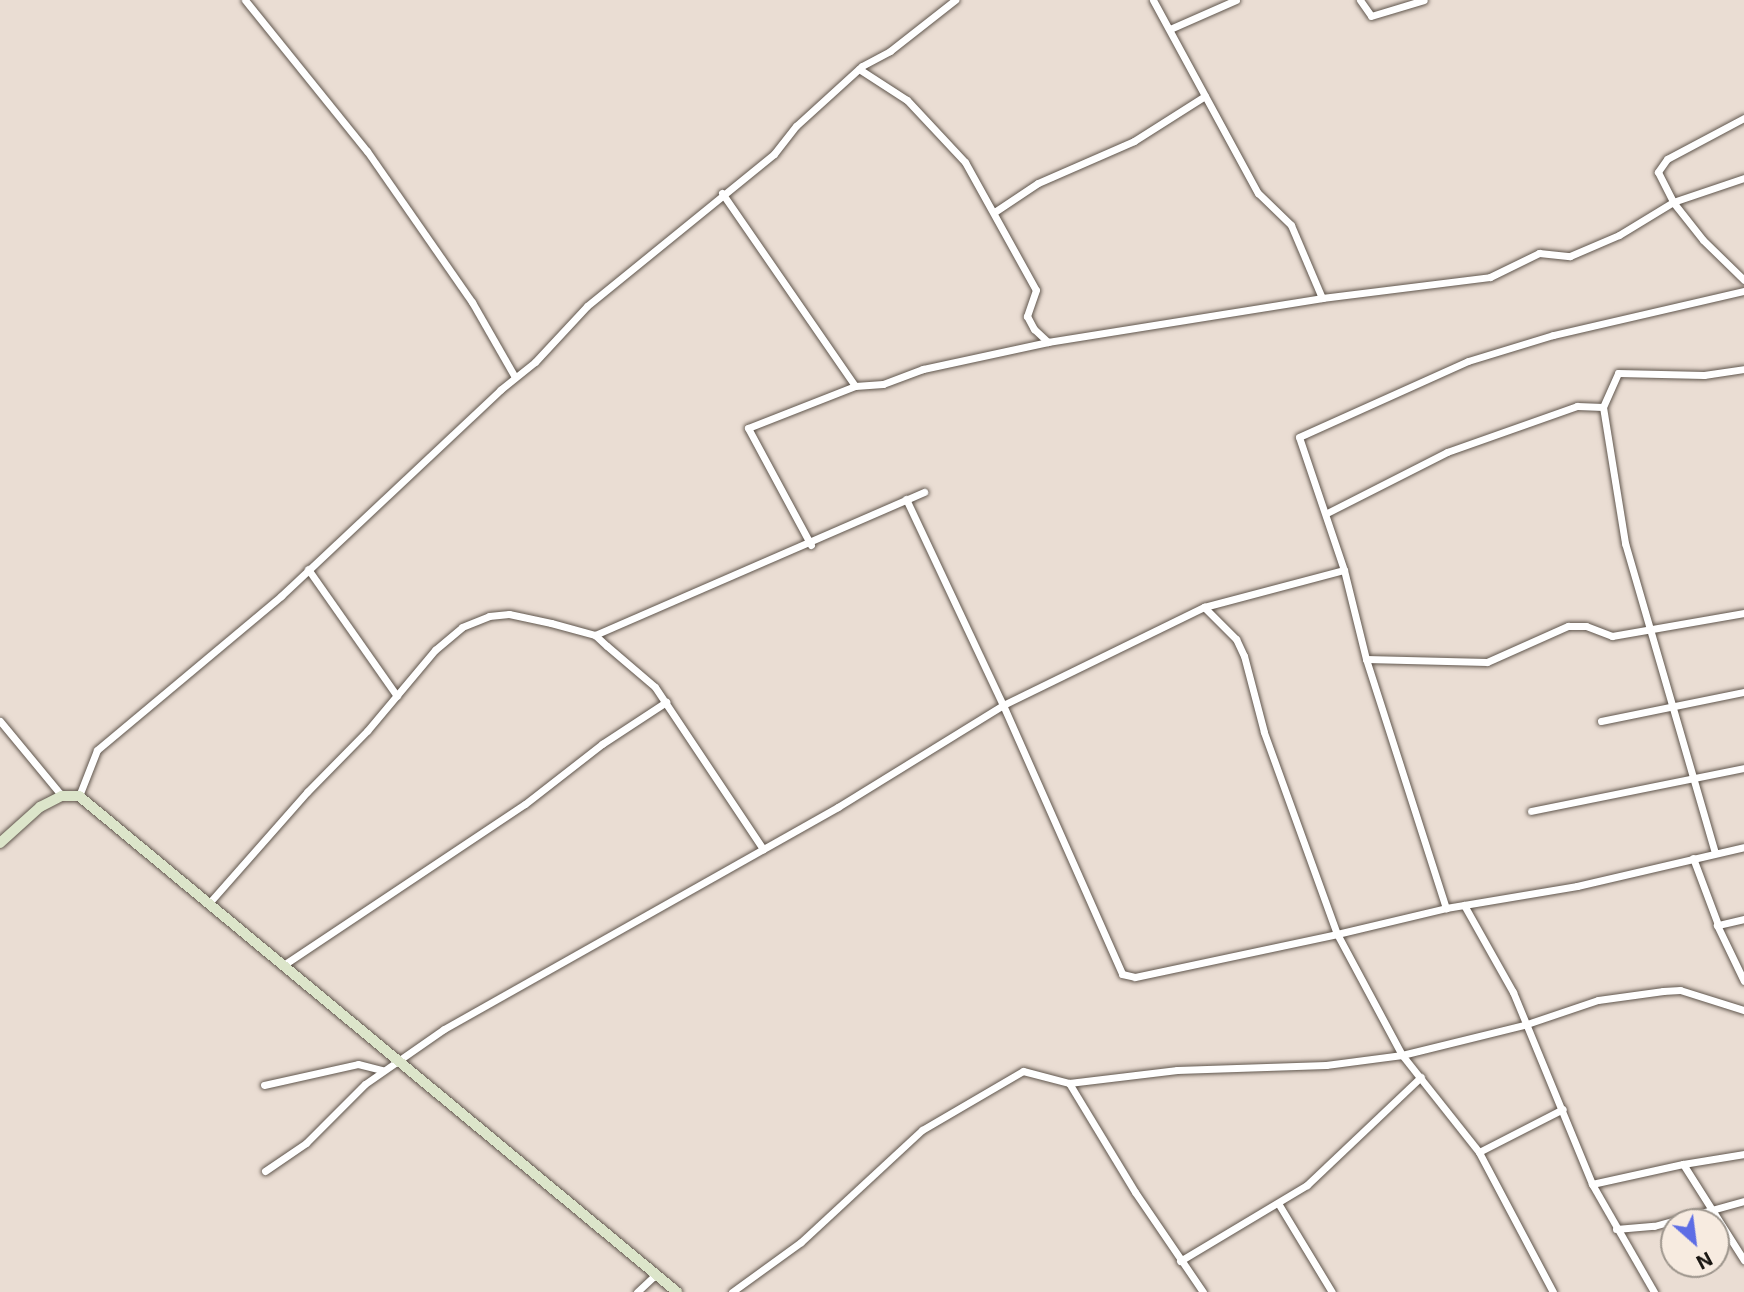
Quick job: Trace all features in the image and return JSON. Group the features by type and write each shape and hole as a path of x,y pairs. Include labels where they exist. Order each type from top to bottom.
{"street":[{"path":"245,0 389,181 472,302 515,377"},
{"path":"79,796 97,750 308,569 515,377 535,362 587,306 774,153 796,126 859,69 890,51 955,0"},
{"path":"1153,0 1258,193 1291,225 1322,298"},
{"path":"1170,29 1236,0"},
{"path":"1360,0 1371,16 1424,0"},
{"path":"859,69 881,79 933,124 965,162 996,211 1036,290 1027,316 1034,330 1048,342"},
{"path":"996,211 1038,183 1134,141 1205,96"},
{"path":"1744,118 1659,166 1658,172 1673,202 1744,280"},
{"path":"811,545 748,428 855,386 883,384 923,369 1048,342 1322,298 1490,277 1539,253 1570,256 1619,235 1673,202 1744,178"},
{"path":"722,193 855,386"},
{"path":"1446,908 1366,660 1327,513 1300,437 1468,361 1553,335 1744,291"},
{"path":"1715,853 1697,779 1670,706 1616,501 1603,407 1618,373 1704,375 1744,369"},
{"path":"1327,513 1447,452 1577,406 1603,407"},
{"path":"595,635 811,545 924,492"},
{"path":"906,499 1003,705 1122,974 1135,977 1446,908 1577,886 1744,847"},
{"path":"308,569 397,696"},
{"path":"265,1171 306,1143 341,1103 396,1059 471,1012 763,849 1003,705 1204,607 1343,570"},
{"path":"1204,607 1226,626 1244,656 1264,733 1337,934 1402,1055 1479,1152 1552,1292"},
{"path":"1366,660 1487,662 1568,626 1586,626 1612,636 1744,613"},
{"path":"210,902 397,696 435,650 462,627 489,616 534,619 595,635 666,702 763,849"},
{"path":"1601,721 1744,692"},
{"path":"285,964 525,804 602,744 666,702"},
{"path":"0,721 62,796"},
{"path":"1531,811 1744,768"},
{"path":"0,843 40,807 62,796 79,796 285,964 677,1292"},
{"path":"1693,858 1717,922 1744,981"},
{"path":"1464,905 1513,992 1524,1025 1563,1110 1592,1184 1654,1292"},
{"path":"1717,922 1744,919"},
{"path":"732,1292 801,1242 905,1143 949,1113 1023,1071 1069,1083 1177,1070 1326,1065 1402,1055 1524,1025 1598,1000 1680,990 1744,1010"},
{"path":"264,1085 358,1064 382,1070"},
{"path":"1180,1261 1307,1185 1421,1077"},
{"path":"1069,1083 1180,1261 1203,1292"},
{"path":"1479,1152 1563,1110"},
{"path":"1592,1184 1744,1154"},
{"path":"1683,1164 1710,1208"},
{"path":"1724,1208 1744,1201"},
{"path":"1278,1203 1332,1292"},
{"path":"1616,1229 1660,1225"},
{"path":"1730,1238 1744,1260"},
{"path":"638,1292 656,1274"}]}
